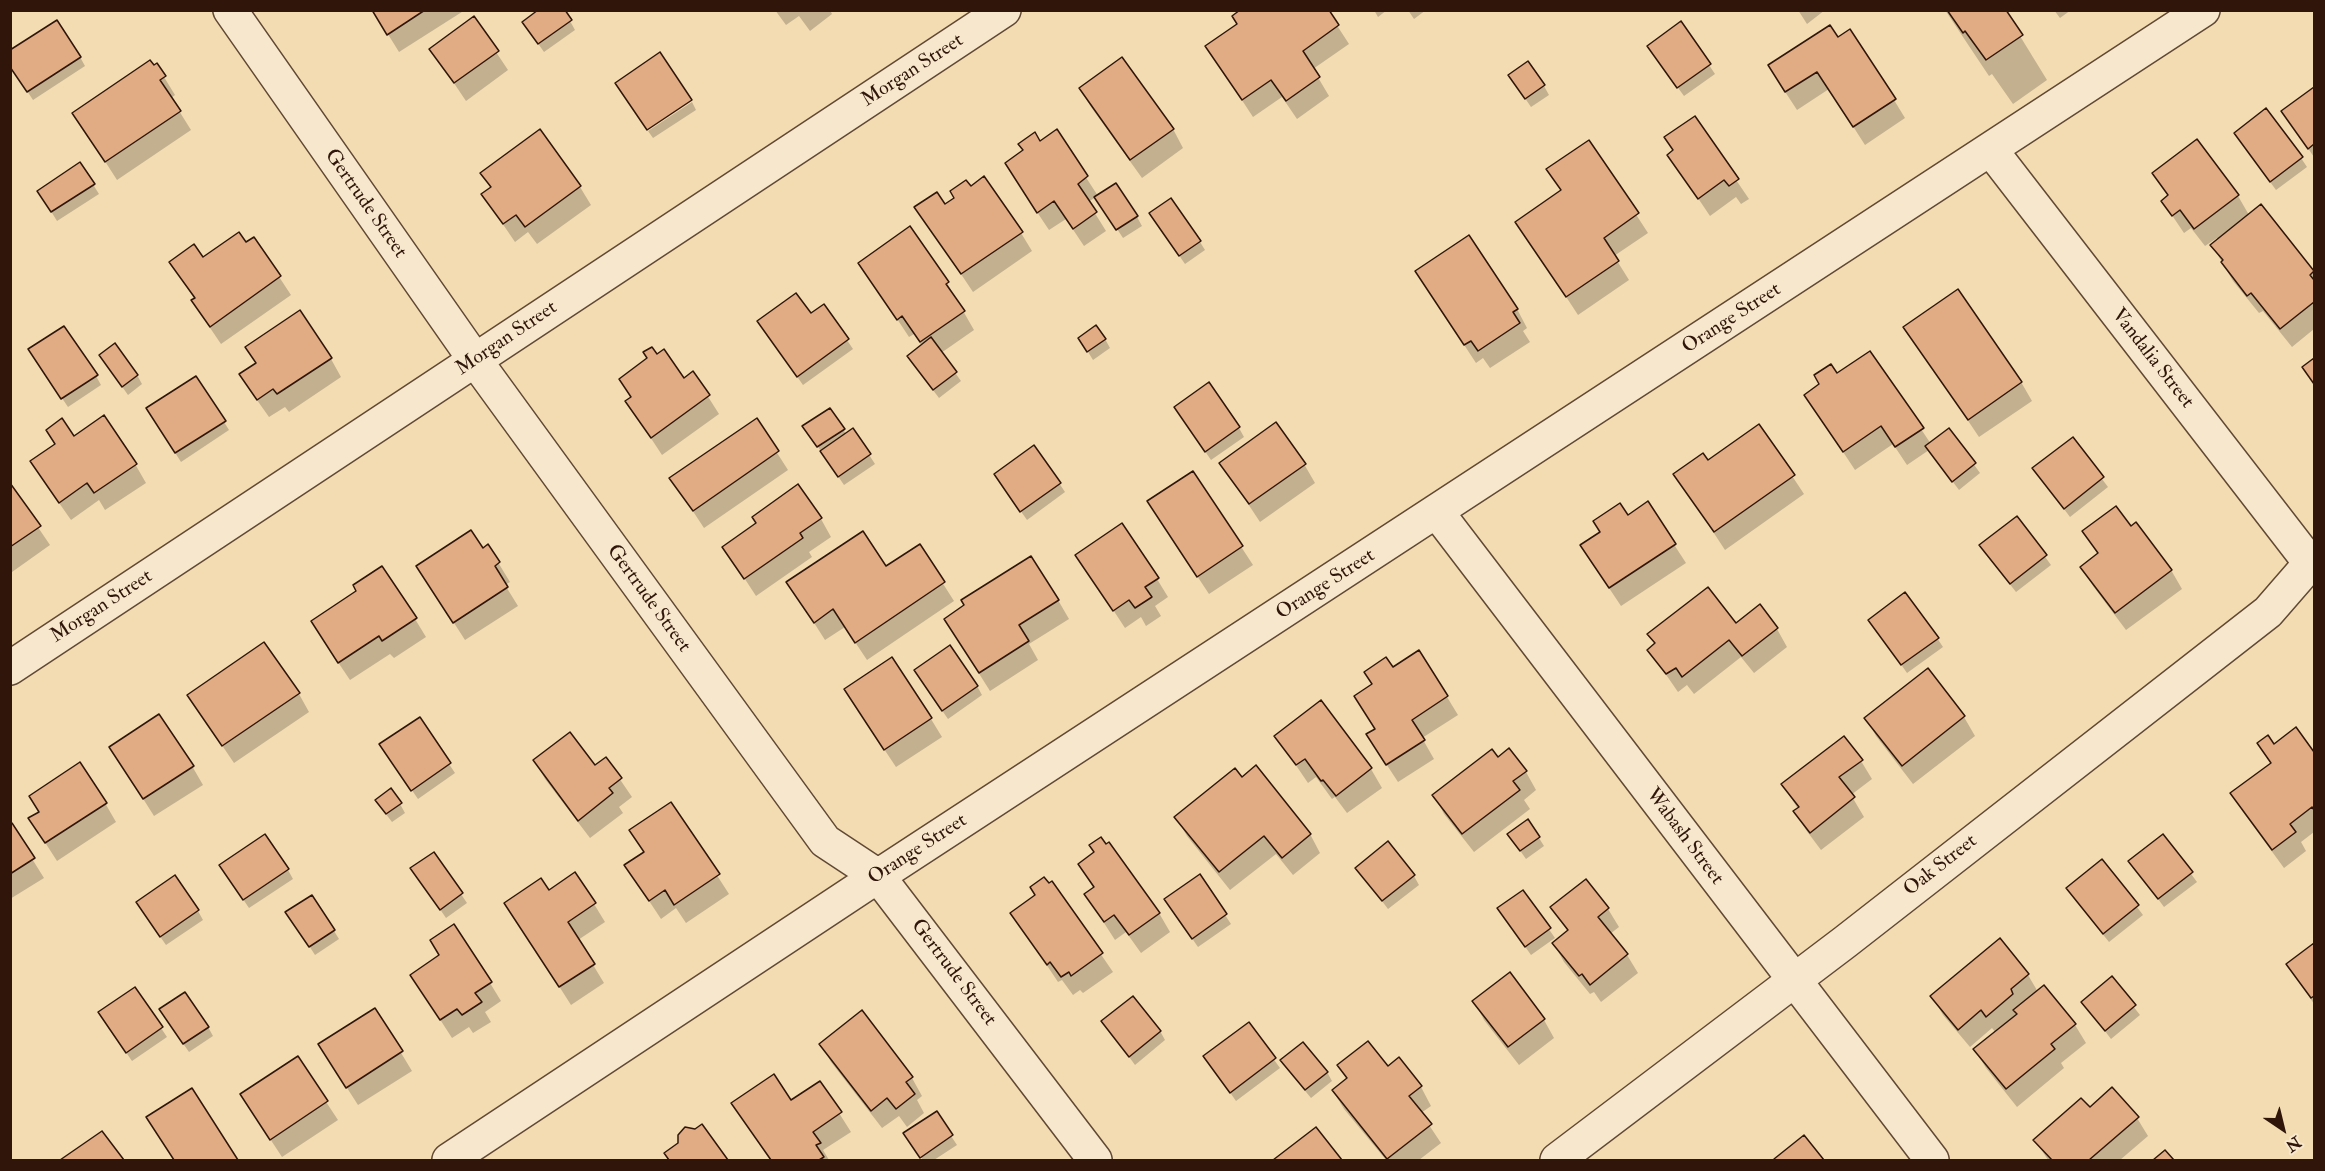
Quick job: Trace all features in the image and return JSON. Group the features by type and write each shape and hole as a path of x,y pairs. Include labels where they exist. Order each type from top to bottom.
{"street":[{"name":"Gertrude Street","path":"231,10 475,360 825,841 878,876 1095,1161"},
{"name":"Morgan Street","path":"10,668 1004,10"},
{"name":"Orange Street","path":"449,1161 878,876 2203,10"},
{"name":"Vandalia Street","path":"1990,150 2313,563"},
{"name":"Wabash Street","path":"1437,512 1932,1161"},
{"name":"Oak Street","path":"1557,1161 1794,981 2268,612 2313,563"}],"building":[{"path":"372,10 425,10 387,35"},
{"path":"538,10 565,10 572,20 538,44 522,22"},
{"path":"1240,10 1329,10 1339,25 1303,51 1320,77 1286,101 1271,80 1242,100 1205,46 1237,24 1232,16"},
{"path":"1947,10 2006,10 2023,35 1986,60"},
{"path":"474,16 499,51 454,83 429,49"},
{"path":"57,20 81,57 27,92 10,67 10,50"},
{"path":"1681,21 1711,64 1677,88 1647,46"},
{"path":"1830,25 1838,37 1850,29 1896,99 1853,127 1817,72 1785,92 1768,65"},
{"path":"660,52 692,100 647,130 615,83"},
{"path":"1122,57 1174,129 1130,160 1079,88"},
{"path":"150,60 154,65 157,63 166,76 160,80 181,111 105,162 72,113"},
{"path":"1528,61 1545,85 1525,99 1508,75"},
{"path":"2314,87 2314,144 2308,149 2281,111"},
{"path":"2266,108 2303,157 2270,182 2234,133"},
{"path":"1695,116 1739,179 1729,186 1724,180 1698,199 1667,155 1673,150 1664,137"},
{"path":"540,129 581,186 525,227 516,215 503,224 481,194 491,187 480,173"},
{"path":"1057,129 1088,176 1078,184 1097,212 1073,229 1054,201 1037,213 1005,163 1023,150 1018,144 1035,132 1040,141"},
{"path":"2197,139 2239,195 2194,229 2180,210 2172,216 2161,201 2168,195 2152,173"},
{"path":"1589,140 1639,213 1604,238 1619,261 1566,297 1515,222 1561,190 1546,169"},
{"path":"80,162 95,184 51,212 37,191"},
{"path":"984,176 1023,232 961,274 914,207 937,192 945,204 954,198 950,191 966,180 971,186"},
{"path":"1116,183 1138,216 1116,230 1094,197"},
{"path":"1171,198 1201,241 1179,256 1149,213"},
{"path":"2261,204 2314,271 2310,275 2314,280 2314,302 2280,329 2251,293 2247,296 2210,245"},
{"path":"910,226 949,282 946,284 965,311 920,342 902,316 897,320 858,263"},
{"path":"239,232 246,242 254,237 281,276 210,327 191,300 195,298 169,262 194,244 203,257"},
{"path":"1469,235 1518,309 1513,312 1520,323 1478,351 1471,341 1464,345 1415,271"},
{"path":"1958,289 2022,382 1968,420 1903,327"},
{"path":"796,293 811,313 824,304 849,339 797,377 757,321"},
{"path":"300,310 332,358 277,394 273,389 257,400 239,374 256,363 245,347"},
{"path":"1096,325 1106,339 1087,352 1078,338"},
{"path":"64,326 98,375 61,399 28,349"},
{"path":"931,337 957,372 933,390 907,356"},
{"path":"115,343 138,375 122,387 99,355"},
{"path":"652,347 657,354 664,349 684,378 693,371 710,395 651,438 625,401 631,397 619,379 647,358 643,352"},
{"path":"1870,351 1924,428 1895,447 1881,426 1843,452 1804,395 1819,384 1814,375 1831,364 1837,373"},
{"path":"2314,358 2314,384 2302,367"},
{"path":"196,376 226,421 175,453 146,408"},
{"path":"1209,382 1240,427 1205,452 1174,407"},
{"path":"830,408 845,429 817,447 802,426"},
{"path":"104,415 137,464 94,493 87,483 59,503 30,461 55,444 46,430 62,418 74,436"},
{"path":"757,418 779,451 693,511 669,478"},
{"path":"1276,422 1306,464 1249,504 1219,463"},
{"path":"1759,424 1795,475 1714,532 1673,474 1703,453 1708,460"},
{"path":"853,428 871,454 838,477 820,451"},
{"path":"1949,428 1976,463 1952,482 1925,446"},
{"path":"2073,437 2104,477 2064,509 2032,468"},
{"path":"1034,445 1061,483 1020,512 994,474"},
{"path":"1193,471 1243,546 1197,577 1147,501"},
{"path":"10,483 41,526 10,547"},
{"path":"798,484 822,518 800,533 803,538 744,579 722,547 756,523 752,517"},
{"path":"1648,501 1676,544 1609,588 1580,545 1600,532 1593,521 1620,503 1628,515"},
{"path":"2116,506 2131,526 2136,522 2172,570 2115,613 2080,567 2098,553 2082,531"},
{"path":"2017,516 2047,555 2010,584 1979,545"},
{"path":"1122,523 1159,578 1145,587 1152,597 1135,608 1129,600 1113,611 1075,555"},
{"path":"471,530 483,548 488,544 500,562 495,566 508,587 453,623 416,566"},
{"path":"863,531 886,566 920,544 945,582 855,643 833,609 814,623 786,582"},
{"path":"1031,556 1059,600 1019,625 1029,641 979,673 944,619 964,605 961,600"},
{"path":"382,566 417,618 382,641 379,636 338,663 311,621 356,591 353,585"},
{"path":"1708,587 1736,623 1760,604 1778,628 1742,656 1729,640 1682,677 1676,668 1666,674 1647,650 1655,643 1647,634"},
{"path":"1905,592 1939,638 1901,665 1868,620"},
{"path":"264,642 300,693 222,746 187,695"},
{"path":"950,645 978,686 942,711 914,670"},
{"path":"1419,650 1448,696 1412,720 1425,740 1386,765 1366,734 1375,729 1354,696 1372,684 1364,672 1386,657 1393,667"},
{"path":"892,657 932,718 884,750 844,689"},
{"path":"1928,668 1965,716 1902,766 1864,718"},
{"path":"1321,700 1372,768 1336,796 1323,780 1321,781 1305,759 1296,765 1274,736"},
{"path":"159,714 194,766 143,799 109,747"},
{"path":"420,717 451,763 411,791 379,744"},
{"path":"2296,727 2314,752 2314,810 2312,807 2290,824 2296,832 2272,850 2230,793 2271,763 2257,743 2268,735 2274,744"},
{"path":"570,732 595,765 606,757 622,778 609,788 613,793 578,821 533,760"},
{"path":"1844,736 1863,760 1839,777 1855,797 1810,833 1793,811 1799,807 1781,784"},
{"path":"1509,748 1527,771 1513,781 1520,790 1462,834 1432,795 1492,749 1498,757"},
{"path":"80,762 107,803 45,843 28,818 39,812 29,796"},
{"path":"1256,765 1311,834 1282,858 1264,836 1219,872 1174,817 1235,768 1242,777"},
{"path":"391,788 402,803 386,814 375,800"},
{"path":"671,802 720,874 674,905 665,890 649,901 624,865 644,852 629,830"},
{"path":"1528,819 1540,837 1520,851 1507,834"},
{"path":"12,823 35,858 10,874 10,824"},
{"path":"265,834 289,869 243,900 219,865"},
{"path":"2163,834 2193,872 2158,899 2128,861"},
{"path":"1101,837 1106,844 1109,842 1160,913 1129,935 1114,915 1104,922 1084,894 1094,887 1078,864 1094,852 1089,845"},
{"path":"1388,841 1415,875 1382,901 1355,868"},
{"path":"434,852 463,893 440,910 410,868"},
{"path":"2102,859 2139,905 2103,934 2066,888"},
{"path":"575,872 596,903 568,922 595,964 559,987 504,903 541,878 549,890"},
{"path":"1200,874 1227,914 1192,939 1164,899"},
{"path":"175,875 199,910 160,937 136,902"},
{"path":"1044,877 1049,883 1052,881 1103,953 1071,976 1069,972 1061,977 1050,962 1047,965 1010,913 1035,895 1030,887"},
{"path":"1586,879 1609,908 1598,917 1628,954 1590,985 1582,974 1579,976 1552,943 1568,930 1550,907"},
{"path":"1523,890 1551,928 1525,947 1497,908"},
{"path":"312,895 335,930 309,947 285,912"},
{"path":"454,924 492,982 475,993 482,1002 462,1015 457,1009 440,1020 410,975 439,955 430,940"},
{"path":"2000,938 2029,974 2011,989 2013,994 1986,1017 1981,1010 1958,1030 1930,996"},
{"path":"2314,943 2314,996 2311,998 2286,964"},
{"path":"1510,972 1545,1019 1508,1047 1472,1001"},
{"path":"2112,976 2136,1005 2105,1031 2081,1002"},
{"path":"2044,985 2076,1024 2051,1044 2055,1049 2006,1089 1973,1049 2017,1014 2013,1010"},
{"path":"135,987 163,1027 126,1053 98,1012"},
{"path":"185,992 209,1027 183,1044 159,1009"},
{"path":"1133,996 1161,1031 1129,1057 1101,1021"},
{"path":"375,1008 403,1051 346,1088 318,1044"},
{"path":"862,1010 913,1077 906,1082 915,1094 896,1109 887,1098 871,1111 819,1044"},
{"path":"1249,1022 1276,1058 1230,1093 1203,1056"},
{"path":"1368,1041 1388,1066 1399,1057 1422,1086 1409,1096 1432,1124 1387,1159 1332,1090 1347,1078 1337,1065"},
{"path":"1303,1042 1328,1072 1305,1090 1280,1060"},
{"path":"298,1056 328,1101 270,1140 240,1094"},
{"path":"774,1074 791,1100 820,1081 842,1112 813,1132 821,1143 816,1145 824,1157 819,1160 771,1160 731,1103"},
{"path":"2112,1087 2139,1117 2089,1160 2052,1160 2033,1140 2081,1098 2090,1107"},
{"path":"192,1088 238,1160 174,1160 146,1117"},
{"path":"937,1111 953,1135 920,1158 903,1133"},
{"path":"702,1124 728,1160 669,1160 664,1153 678,1143 678,1135 685,1127 695,1129"},
{"path":"1316,1127 1342,1160 1273,1160"},
{"path":"102,1131 124,1160 60,1160"},
{"path":"1804,1135 1824,1160 1774,1159"},
{"path":"2165,1150 2174,1160 2153,1160"}]}
